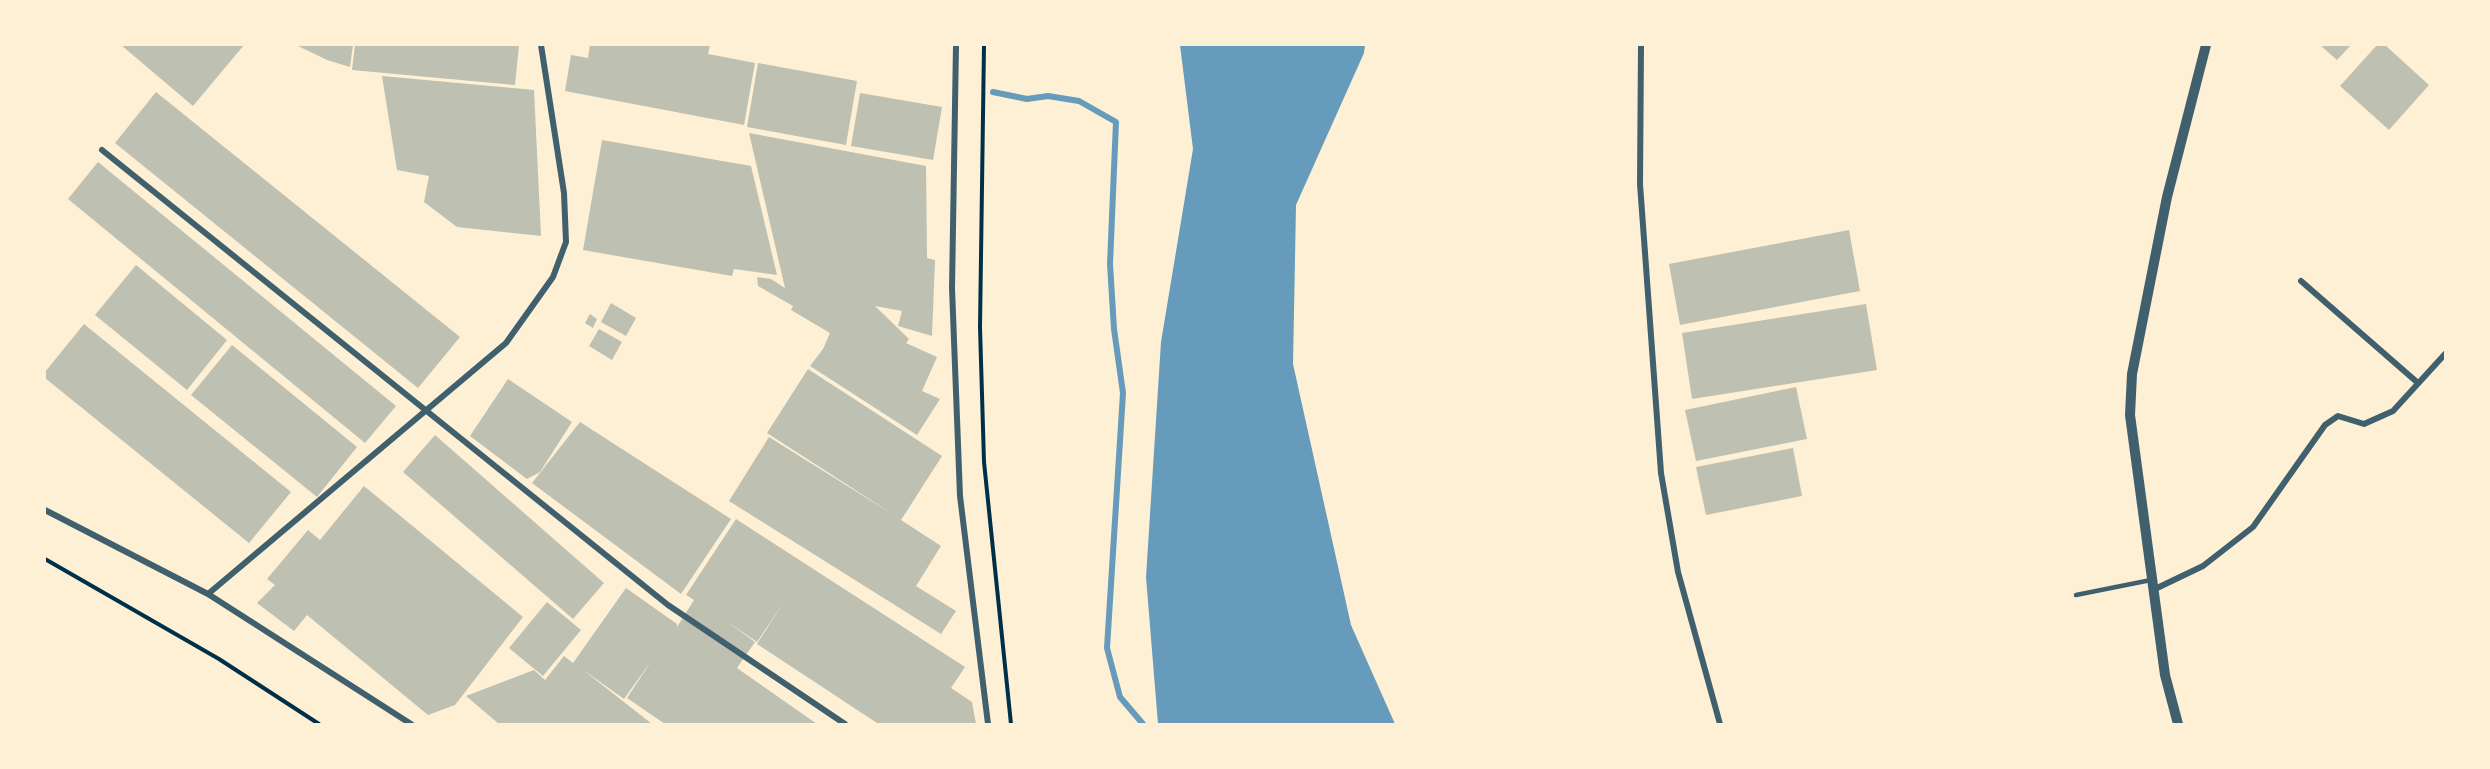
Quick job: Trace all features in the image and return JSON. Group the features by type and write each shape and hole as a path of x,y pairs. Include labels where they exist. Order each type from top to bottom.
{"street":[{"path":"208,594 506,343 553,277 566,242 564,193 540,45"},
{"path":"956,45 952,288 960,496 988,724"},
{"path":"1641,45 1640,184 1661,473 1678,572 1720,724"},
{"path":"2178,724 2165,675 2130,415 2132,374 2167,197 2206,45"},
{"path":"102,150 668,605 845,724"},
{"path":"2301,281 2418,384"},
{"path":"2154,584 2203,566 2253,527 2325,425 2338,416 2364,424 2393,411 2445,354"},
{"path":"45,510 208,594 411,724"}],"lane":[{"path":"2076,595 2154,584"}],"path":[{"path":"984,45 980,327 984,462 1011,724"},
{"path":"45,559 219,659 319,724"}],"water":[{"path":"1180,45 1365,45 1364,53 1296,205 1293,364 1351,625 1395,724 1158,724 1146,577 1161,342 1193,149"}],"building":[{"path":"121,45 244,45 193,106"},
{"path":"296,45 353,45 350,67 327,60"},
{"path":"355,45 519,45 515,85 352,70"},
{"path":"590,45 710,45 708,54 755,63 744,125 565,91 571,55 588,58"},
{"path":"2320,45 2351,45 2337,60"},
{"path":"2377,45 2385,45 2429,85 2389,130 2340,86"},
{"path":"758,63 857,81 846,145 747,127"},
{"path":"382,76 534,90 541,236 457,227 424,202 429,176 397,170"},
{"path":"156,92 460,337 418,388 115,143"},
{"path":"860,93 942,107 933,160 851,146"},
{"path":"749,133 926,166 927,258 935,260 932,336 898,326 902,311 875,306 909,339 906,343 937,357 922,391 940,399 917,435 810,366 823,349 830,333 791,310 793,306 758,286 757,277 771,279 785,288"},
{"path":"602,140 751,166 777,275 734,269 732,276 583,250"},
{"path":"98,162 396,406 365,443 68,199"},
{"path":"1849,230 1860,291 1680,325 1669,264"},
{"path":"136,265 227,340 187,390 95,315"},
{"path":"611,303 636,318 626,336 601,322"},
{"path":"1866,304 1877,370 1692,399 1682,333"},
{"path":"590,314 597,319 593,328 585,323"},
{"path":"84,324 291,492 249,543 45,378 45,372"},
{"path":"599,329 622,342 612,360 589,346"},
{"path":"232,345 357,447 317,497 191,395"},
{"path":"808,369 942,456 901,520 941,546 916,586 956,611 941,634 729,501 769,437 897,517 767,433"},
{"path":"508,379 572,422 540,472 527,479 470,436"},
{"path":"1796,387 1807,439 1696,461 1685,410"},
{"path":"580,422 731,519 681,594 532,483"},
{"path":"435,435 604,583 573,619 403,472"},
{"path":"1793,448 1802,496 1706,515 1696,467"},
{"path":"364,486 523,617 455,705 428,715 307,615 294,631 257,603 275,585 267,579 308,530 320,540"},
{"path":"736,519 965,667 951,688 972,702 976,724 879,724 874,721 757,644 785,600 757,642 726,621 755,642 737,668 817,724 665,724 627,698 652,660 624,699 582,669 652,724 499,724 466,696 534,670 545,680 564,656 573,663 626,588 677,624 677,627 694,600 686,595"},
{"path":"547,602 581,630 543,676 509,648"}],"waterway":[{"path":"993,92 1027,99 1048,96 1079,101 1116,122 1110,264 1114,329 1123,393 1107,648 1120,697 1143,724"}]}
